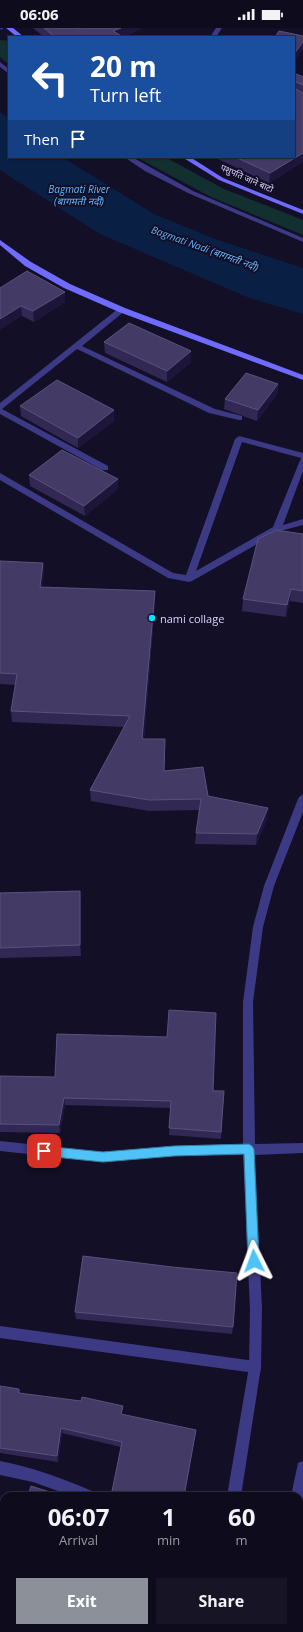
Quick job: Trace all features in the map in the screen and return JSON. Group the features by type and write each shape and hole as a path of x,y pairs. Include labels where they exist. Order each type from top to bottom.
{"main road":[{"path":"9,28 20,36"},
{"name":"पशुपति जाने बाटो","path":"187,158 222,179 303,212"},
{"path":"0,242 28,264 60,282 122,310 303,378"}],"street":[{"path":"0,64 8,71"},
{"path":"128,158 143,168 198,196 303,240"},
{"path":"0,407 122,310"},
{"path":"76,346 212,411 239,418"},
{"path":"0,411 105,468"},
{"path":"189,579 239,439 303,456"},
{"path":"277,529 303,460"},
{"path":"0,476 171,576 189,579 277,529 303,522"},
{"path":"235,1492 255,1367 256,1309 249,1149 248,1002 258,927 269,886 303,799"},
{"path":"0,1146 103,1157 174,1151 303,1148"},
{"path":"0,1332 255,1367"},
{"path":"0,1468 23,1472 78,1492"},
{"path":"299,1492 303,1468"}],"green space":[{"path":"0,40 8,41 8,64 0,57"},
{"path":"138,158 167,158 224,189 303,220 303,235 211,197"}],"water":[{"name":"Bagmati River (बागमती नदी)","path":"0,112 8,118 8,158 64,158 154,214 215,239 303,268 303,314 247,297 100,234 0,170"}],"building":[{"path":"44,28 121,28 113,31 121,36 54,36"},
{"path":"279,31 303,36 303,42 295,53 295,36 276,36"},
{"path":"295,73 303,77 303,85 295,81"},
{"path":"295,89 303,93 303,153 295,158"},
{"path":"237,158 295,158 270,173"},
{"path":"27,271 65,292 33,311 21,306 0,319 0,288"},
{"path":"129,323 191,351 167,371 104,342"},
{"path":"246,373 278,384 258,410 225,399"},
{"path":"57,380 114,410 78,438 20,406"},
{"path":"62,450 118,479 84,506 29,475"},
{"path":"276,530 303,534 303,591 291,589 287,605 243,599 258,539"},
{"path":"0,561 43,563 40,587 155,591 142,739 165,739 164,771 203,767 208,796 268,808 257,834 196,833 201,799 149,800 90,790 130,716 11,711 17,674 0,673"},
{"path":"80,891 80,945 0,948 0,893"},
{"path":"169,1010 216,1013 213,1091 224,1091 221,1132 169,1128 171,1101 64,1098 59,1125 0,1124 0,1076 55,1077 57,1034 167,1037"},
{"path":"83,1256 237,1273 233,1327 75,1312"},
{"path":"0,1386 19,1389 19,1393 81,1401 82,1397 123,1406 121,1414 196,1430 185,1492 112,1492 122,1442 61,1428 57,1456 0,1448"},
{"path":"31,1486 50,1492 29,1492"}],"place":[{"name":"nami collage","path":"152,618"}],"route":[{"path":"44,1151 103,1157 174,1151 249,1149 254,1261"}],"water label":[{"name":"Bagmati Nadi (बागमती नदी)","path":"205,248"}]}
